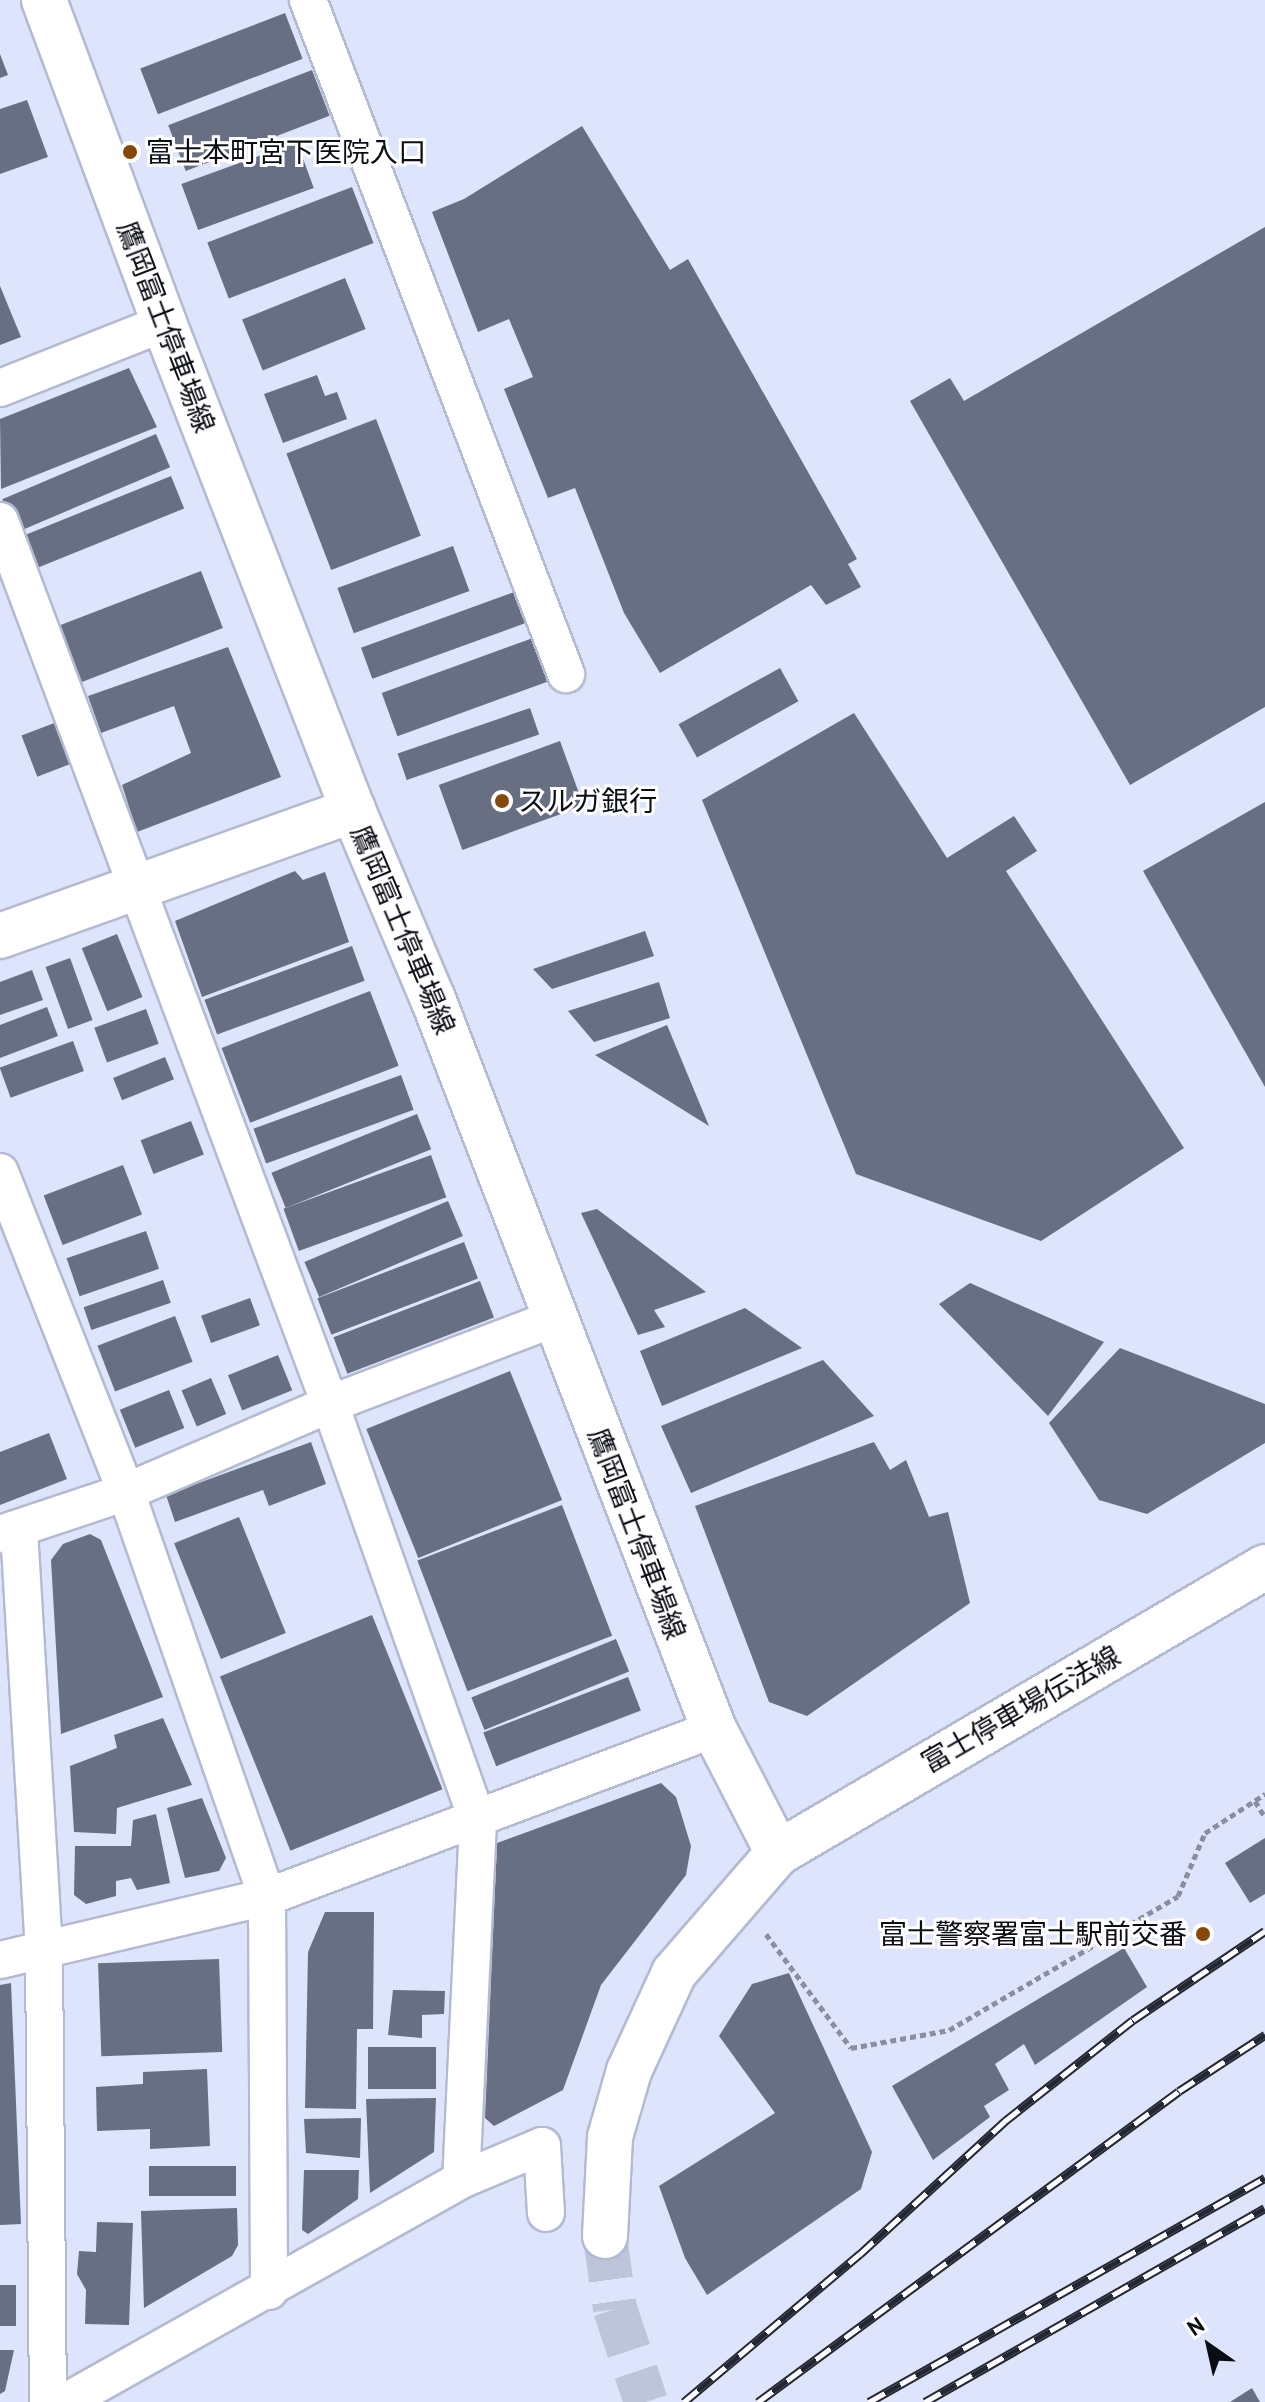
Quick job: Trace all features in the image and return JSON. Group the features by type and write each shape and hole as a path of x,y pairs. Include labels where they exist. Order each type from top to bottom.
{"main road":[{"name":"鷹岡富士停車場線","path":"44,0 164,323 353,810 433,999 553,1319 714,1729 778,1853"},
{"path":"0,936 353,810"},
{"name":"富士停車場伝法線","path":"605,2236 610,2137 629,2071 674,1973 778,1853 1265,1567"}],"street":[{"path":"308,0 566,674"},
{"path":"0,388 164,323"},
{"path":"0,521 139,886 330,1404 478,1822 461,2180"},
{"path":"0,1172 126,1492 267,1897 269,2291"},
{"path":"48,2402 44,1952 9,1532 126,1492 330,1404 553,1319"},
{"path":"0,1960 267,1897 478,1822 714,1729"},
{"path":"65,2402 269,2291 461,2180 542,2146 546,2213"}],"path":[{"path":"739,1898 851,2048 949,2030 1178,1896 1205,1833 1265,1794"},
{"path":"1255,1801 1265,1817"}],"building":[{"path":"285,13 303,59 158,114 140,69"},
{"path":"0,54 8,75 0,78"},
{"path":"312,70 330,116 186,171 168,125"},
{"path":"27,100 48,157 0,174 0,109"},
{"path":"582,126 670,270 688,259 857,559 848,564 861,587 826,605 811,585 660,673 624,613 575,488 548,498 504,389 533,377 509,319 478,332 432,212 464,199"},
{"path":"297,142 314,188 198,230 181,184"},
{"path":"352,187 374,243 229,299 207,243"},
{"path":"1265,227 1265,707 1130,785 910,401 950,378 964,401"},
{"path":"345,278 366,329 263,371 242,320"},
{"path":"0,286 21,337 0,345"},
{"path":"129,368 157,427 1,489 0,419"},
{"path":"317,375 325,396 337,392 347,419 283,443 264,394"},
{"path":"376,419 421,536 331,570 286,453"},
{"path":"156,434 170,467 16,532 2,499"},
{"path":"171,476 184,508 28,571 15,539"},
{"path":"453,546 469,591 354,633 337,588"},
{"path":"201,571 223,628 77,684 55,627"},
{"path":"517,591 528,622 372,679 361,648"},
{"path":"533,638 549,681 397,736 382,693"},
{"path":"228,647 281,777 137,832 122,785 191,753 174,706 101,733 88,696"},
{"path":"780,668 798,701 697,757 679,724"},
{"path":"530,708 539,734 407,780 398,754"},
{"path":"854,713 947,858 1014,816 1037,851 1006,871 1184,1148 1041,1241 856,1174 702,800"},
{"path":"57,722 73,763 37,777 22,736"},
{"path":"560,741 584,806 462,850 439,785"},
{"path":"1265,802 1265,1087 1143,871"},
{"path":"295,871 303,880 325,872 349,942 202,997 175,921"},
{"path":"645,931 654,956 552,989 533,969"},
{"path":"117,934 142,997 107,1011 82,948"},
{"path":"352,946 365,981 217,1034 204,1000"},
{"path":"70,958 93,1020 68,1029 46,967"},
{"path":"32,970 43,1000 0,1015 0,982"},
{"path":"659,982 670,1018 594,1042 568,1011"},
{"path":"370,991 399,1066 250,1123 222,1048"},
{"path":"47,1007 58,1036 0,1058 0,1025"},
{"path":"146,1009 159,1044 107,1063 94,1028"},
{"path":"667,1025 709,1126 595,1055"},
{"path":"73,1041 84,1071 11,1098 0,1068"},
{"path":"165,1057 174,1079 122,1100 113,1078"},
{"path":"401,1075 414,1110 266,1163 253,1129"},
{"path":"417,1114 431,1149 286,1208 271,1173"},
{"path":"191,1121 204,1155 153,1174 141,1140"},
{"path":"431,1155 446,1197 299,1251 283,1209"},
{"path":"123,1165 142,1214 63,1245 44,1195"},
{"path":"448,1201 463,1236 319,1297 304,1262"},
{"path":"597,1209 706,1292 654,1310 665,1327 638,1335 581,1213"},
{"path":"146,1231 159,1269 80,1296 67,1258"},
{"path":"464,1242 478,1278 331,1335 317,1298"},
{"path":"163,1280 171,1303 91,1330 84,1307"},
{"path":"480,1281 494,1317 347,1374 333,1337"},
{"path":"970,1283 1104,1342 1048,1416 939,1304"},
{"path":"250,1298 260,1325 211,1343 201,1316"},
{"path":"745,1308 802,1348 662,1406 640,1351"},
{"path":"175,1316 193,1362 115,1391 98,1346"},
{"path":"1120,1348 1265,1404 1265,1443 1147,1514 1099,1500 1049,1423"},
{"path":"278,1355 292,1390 242,1410 228,1375"},
{"path":"823,1360 874,1416 691,1493 661,1426"},
{"path":"510,1371 562,1500 418,1558 366,1429"},
{"path":"211,1378 226,1414 197,1426 182,1391"},
{"path":"169,1390 184,1428 135,1448 120,1410"},
{"path":"49,1433 67,1479 0,1505 0,1452"},
{"path":"311,1442 326,1484 269,1506 263,1490 175,1522 166,1495"},
{"path":"874,1442 890,1470 906,1460 929,1517 948,1512 970,1603 807,1716 769,1702 695,1506"},
{"path":"562,1505 612,1636 467,1691 417,1561"},
{"path":"239,1517 286,1633 221,1659 174,1543"},
{"path":"90,1534 101,1540 163,1697 61,1734 51,1560 63,1544"},
{"path":"372,1615 442,1789 290,1851 220,1676"},
{"path":"616,1639 629,1671 484,1730 471,1697"},
{"path":"628,1677 641,1711 496,1766 483,1733"},
{"path":"163,1718 192,1785 117,1808 116,1834 74,1832 70,1766 117,1748 114,1735"},
{"path":"661,1783 676,1797 691,1846 686,1875 601,1985 563,2090 494,2126 485,2118 497,1843"},
{"path":"202,1798 226,1858 219,1871 185,1878 167,1808"},
{"path":"156,1814 170,1883 137,1890 131,1878 116,1881 116,1896 86,1904 74,1895 75,1846 131,1846 133,1820"},
{"path":"1265,1838 1265,1894 1250,1903 1225,1863"},
{"path":"325,1912 374,1912 373,2029 357,2029 356,2109 305,2108 308,1952"},
{"path":"1124,1948 1147,1987 1035,2065 1024,2044 995,2064 1009,2090 984,2106 990,2117 933,2160 892,2086"},
{"path":"219,1959 222,2052 101,2056 98,1963"},
{"path":"789,1973 872,2152 861,2189 707,2295 685,2258 659,2186 775,2113 719,2036 752,1984"},
{"path":"11,1983 21,2224 0,2225 0,1985"},
{"path":"393,1990 445,1991 444,2014 422,2015 422,2038 388,2035"},
{"path":"368,2047 436,2047 436,2089 368,2089"},
{"path":"207,2069 210,2146 150,2149 150,2129 97,2131 96,2087 143,2084 143,2072"},
{"path":"436,2098 434,2152 370,2193 366,2099"},
{"path":"361,2118 360,2158 306,2153 304,2119"},
{"path":"149,2166 236,2166 236,2196 149,2196"},
{"path":"304,2170 359,2170 358,2199 308,2234 302,2230"},
{"path":"237,2208 238,2245 232,2256 144,2308 141,2211"},
{"path":"97,2222 133,2223 129,2325 85,2324 86,2290 77,2274 79,2251 96,2252"},
{"path":"0,2285 16,2285 16,2326 0,2326"},
{"path":"0,2350 14,2350 5,2391 0,2394"},
{"path":"1252,2388 1260,2402 1230,2402"}],"tunnel":[{"path":"605,2236 615,2309 646,2402"}],"railway":[{"path":"684,2402 860,2254 1005,2121 1133,2020 1265,1931"},
{"path":"758,2402 1179,2091 1265,2035"},
{"path":"869,2402 1265,2178"},
{"path":"925,2402 1265,2208"}],"place":[{"name":"富士本町宮下医院入口","path":"130,152"},
{"name":"スルガ銀行","path":"502,801"},
{"name":"富士警察署富士駅前交番","path":"1203,1934"}]}
